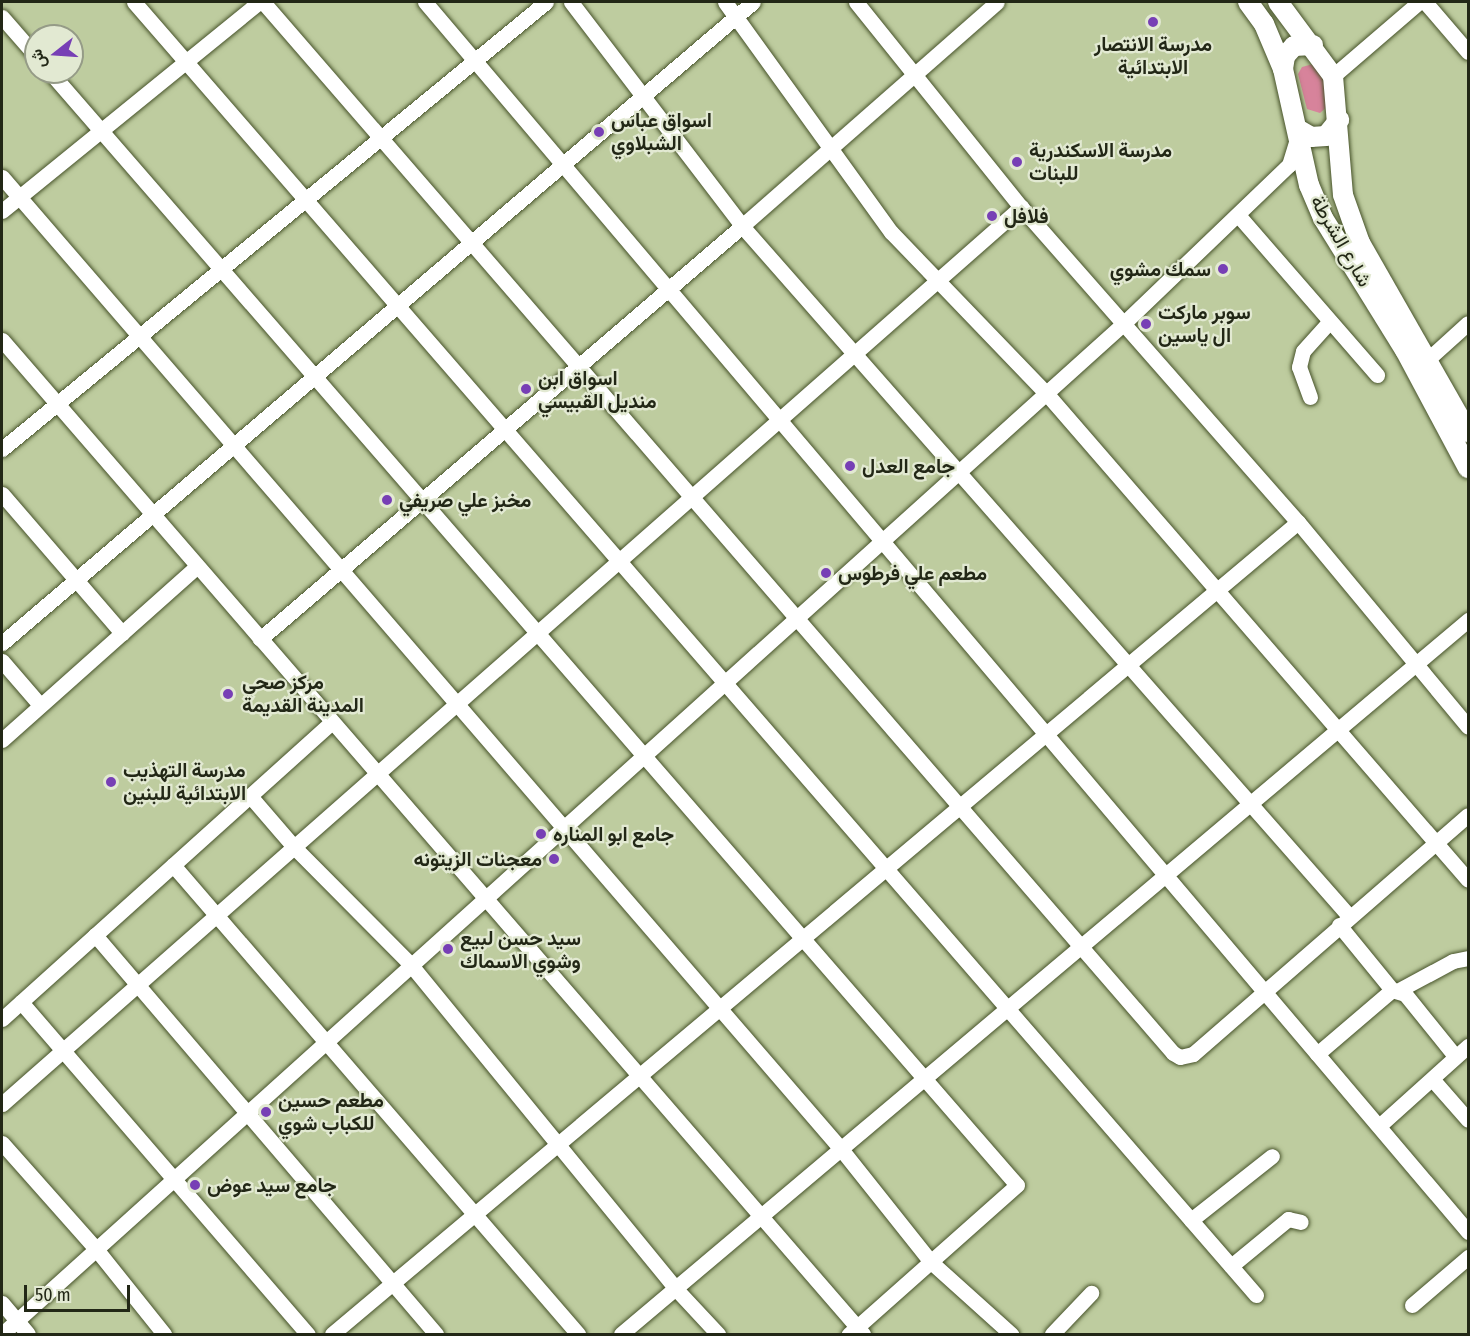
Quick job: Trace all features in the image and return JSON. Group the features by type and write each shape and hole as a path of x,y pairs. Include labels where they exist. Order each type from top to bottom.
{"main road":[{"name":"شارع الشرطة","path":"1248,2 1270,35 1283,69 1299,130 1309,185 1323,218 1405,350 1468,468"},
{"name":"شارع الشرطة","path":"1278,2 1313,45 1333,76 1339,120 1343,195 1352,223 1468,432"},
{"path":"1283,69 1289,50 1300,44 1313,45"},
{"path":"1299,130 1318,138 1332,132 1339,120"}],"street":[{"path":"134,2 723,684 1256,1295"},
{"path":"2,211 185,61 261,2 1081,948 1173,1053 1180,1057 1193,1054 1468,815"},
{"path":"425,2 1468,1232"},
{"path":"2,449 546,2"},
{"path":"571,2 742,226 1251,805 1344,921 1395,990 1455,1056"},
{"path":"725,2 891,232 936,282 1046,393 1468,880"},
{"path":"2,643 753,2"},
{"path":"856,2 1021,207 1298,522 1418,663 1468,727"},
{"path":"260,639 667,287 742,226 997,2"},
{"path":"1333,76 1419,2"},
{"path":"1425,2 1467,47"},
{"path":"2,16 24,42"},
{"path":"2,340 761,1217 856,1332 1017,1185 61,84"},
{"path":"2,1334 1124,323 1289,165 1299,130"},
{"path":"2,177 841,1149 931,1262 1011,1335"},
{"path":"2,1104 1021,207"},
{"path":"1238,215 1377,375"},
{"path":"1310,397 1299,367 1303,351 1330,321"},
{"path":"1427,360 1468,323"},
{"path":"2,494 122,633"},
{"path":"332,1335 1298,522"},
{"path":"2,740 197,566"},
{"path":"621,1335 1468,620"},
{"path":"2,660 40,705"},
{"path":"2,1019 332,722"},
{"path":"250,796 294,846 411,965 560,1143 676,1289 718,1335"},
{"path":"173,866 578,1335"},
{"path":"95,935 436,1335"},
{"path":"1317,1054 1395,990 1444,965 1468,958"},
{"path":"21,1002 308,1335"},
{"path":"1379,1126 1433,1080 1455,1056 1468,1046"},
{"path":"1433,1080 1468,1120"},
{"path":"2,1143 96,1249 164,1335"},
{"path":"1191,1220 1272,1156"},
{"path":"1231,1266 1288,1219 1301,1222"},
{"path":"1412,1305 1468,1257"},
{"path":"1052,1335 1090,1293"},
{"path":"2,1303 28,1335"}],"shaded area":[{"path":"1313,64 1322,70 1329,105 1320,113 1307,109 1298,74 1302,67"}],"place":[{"name":"مدرسة الانتصار الابتدائية","path":"1153,22"},
{"name":"اسواق عباس الشبلاوي","path":"599,132"},
{"name":"مدرسة الاسكندرية للبنات","path":"1017,162"},
{"name":"فلافل","path":"992,216"},
{"name":"سمك مشوي","path":"1223,269"},
{"name":"سوبر ماركت ال ياسين","path":"1146,324"},
{"name":"اسواق ابن منديل القبيسي","path":"526,389"},
{"name":"جامع العدل","path":"850,466"},
{"name":"مخبز علي صريفي","path":"387,500"},
{"name":"مطعم علي فرطوس","path":"826,573"},
{"name":"مركز صحي المدينة القديمة","path":"228,694"},
{"name":"مدرسة التهذيب الابتدائية للبنين","path":"111,782"},
{"name":"جامع ابو المناره","path":"541,834"},
{"name":"معجنات الزيتونه","path":"554,859"},
{"name":"سيد حسن لبيع وشوي الاسماك","path":"448,949"},
{"name":"مطعم حسين للكباب شوي","path":"266,1112"},
{"name":"جامع سيد عوض","path":"195,1185"}]}
